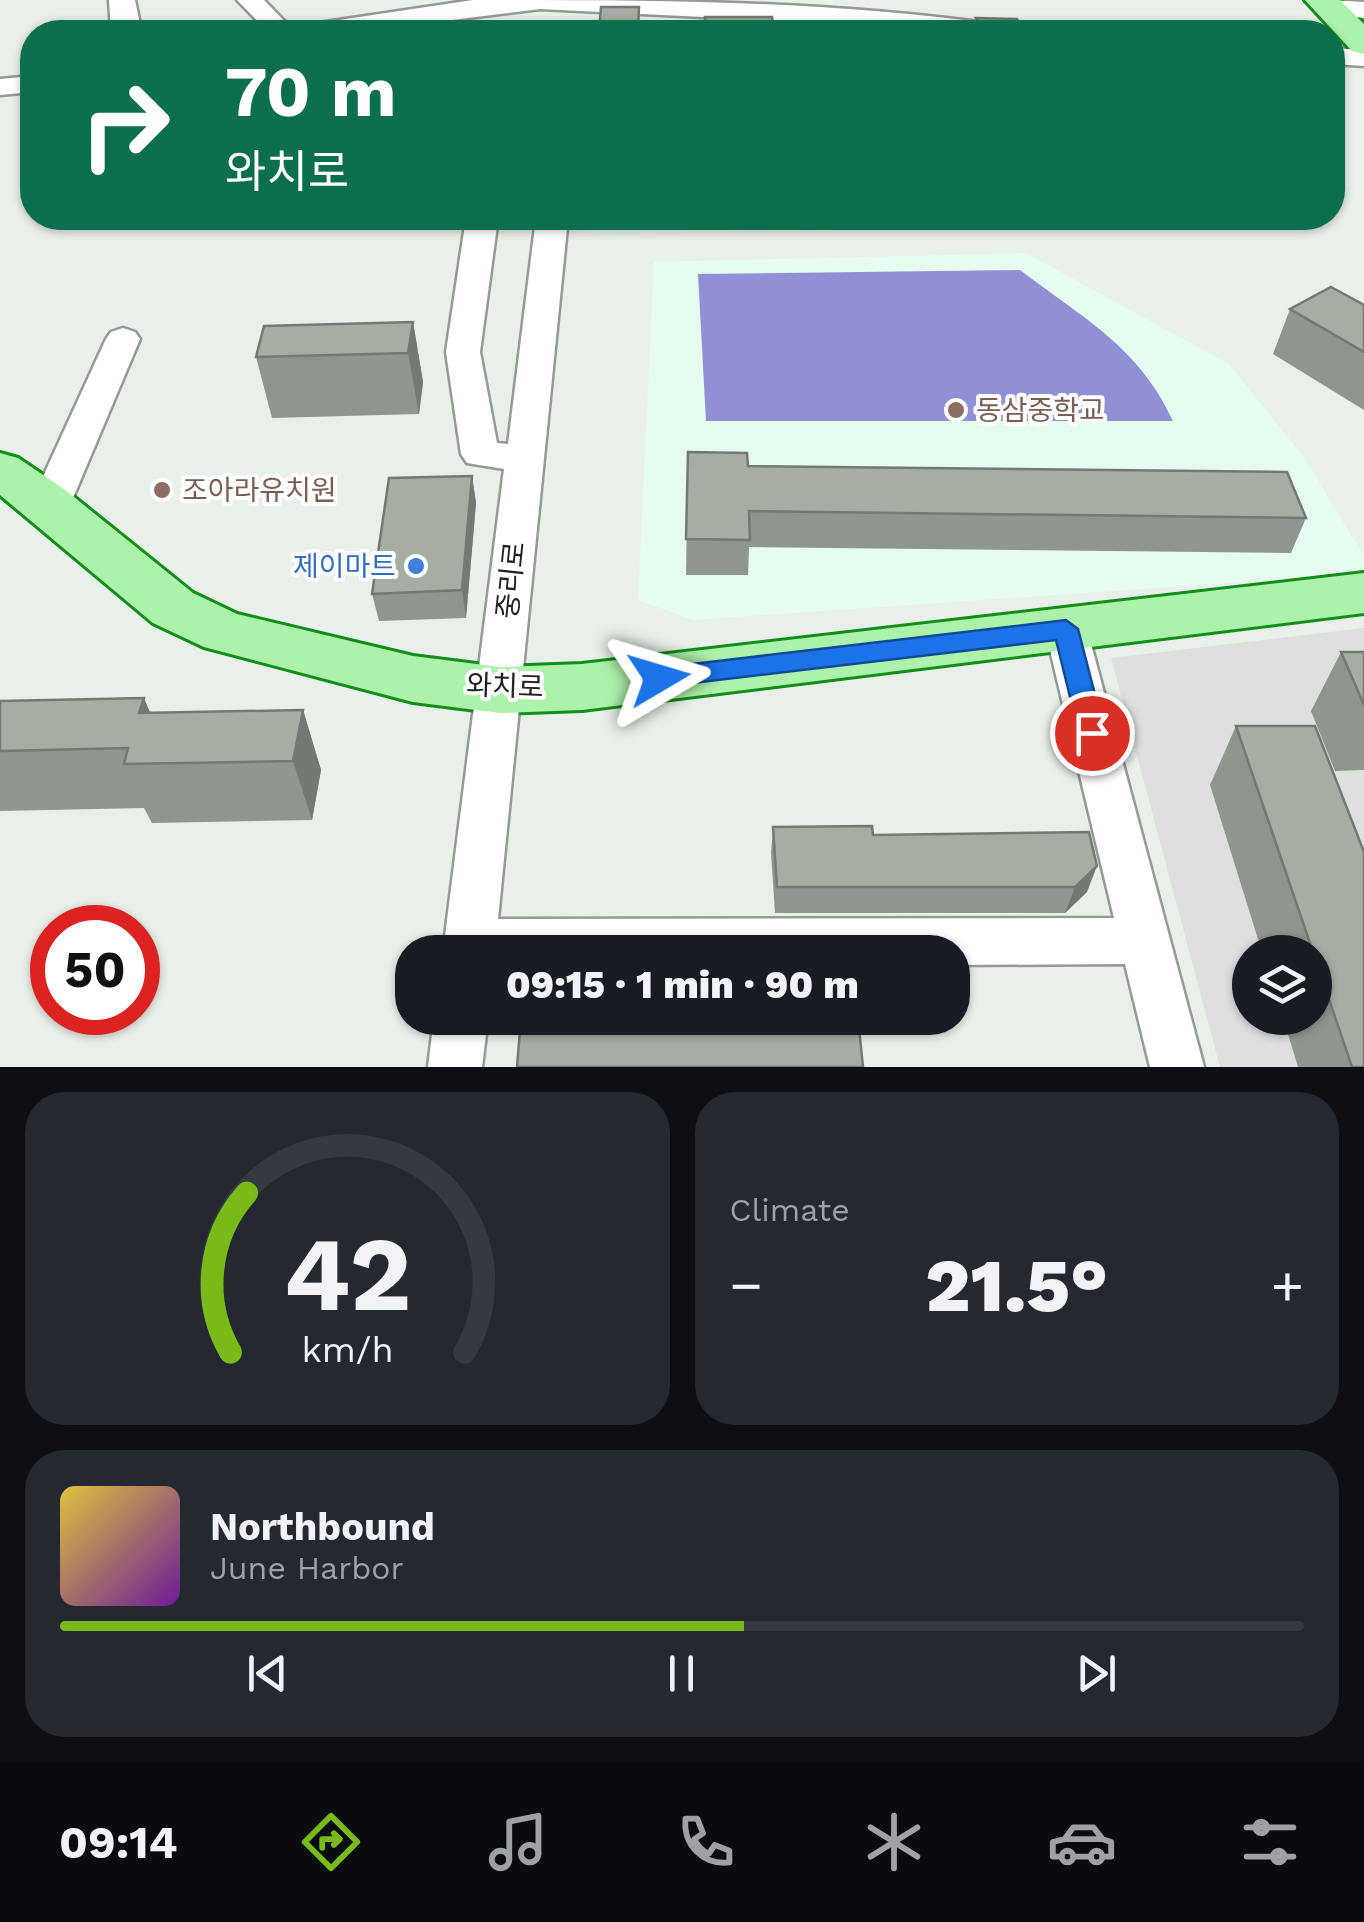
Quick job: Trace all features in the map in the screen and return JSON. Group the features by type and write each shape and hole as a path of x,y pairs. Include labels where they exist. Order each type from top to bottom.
{"main road":[{"path":"1345,25 1364,44"},
{"name":"와치로","path":"0,470 50,506 173,608 224,632 413,679 500,690 582,686 1364,593"}],"street":[{"path":"250,0 270,20"},
{"path":"387,20 449,10 561,1 897,8 945,20"},
{"path":"1325,4 1364,10"},
{"path":"480,230 463,352 480,454 524,459"},
{"name":"중리로","path":"471,935 551,230"},
{"path":"50,506 123,340"},
{"path":"1066,629 1177,1067"},
{"name":"중리로","path":"970,943 1144,941"},
{"path":"455,1067 459,1035"}],"shaded area":[{"path":"592,230 836,230 592,233"},
{"name":"동삼중학교","path":"1026,253 1229,364 1303,456 1364,556 1364,568 1287,579 693,620 638,600 654,262"},
{"path":"1020,270 1126,353 1144,373 1173,421 706,421 698,274"},
{"path":"1364,628 1364,1067 1220,1067 1111,658"}],"building":[{"path":"601,7 639,7 638,20 600,20"},
{"path":"705,17 772,20 705,20"},
{"path":"1331,287 1364,305 1364,352 1290,309"},
{"path":"413,322 408,353 256,357 264,326"},
{"path":"688,452 747,453 748,466 1287,472 1306,518 749,511 750,540 686,539"},
{"path":"472,476 462,590 372,594 389,478"},
{"path":"1341,652 1364,652 1364,705"},
{"path":"144,698 139,713 303,710 293,761 124,764 128,748 0,751 0,701"},
{"path":"1236,726 1315,726 1364,852 1364,1067 1352,1067 1332,1008 1332,935 1307,935"},
{"path":"872,826 873,835 1089,832 1097,866 1075,887 777,887 773,827"},
{"path":"520,1035 860,1035 863,1067 517,1067"}],"place":[{"name":"동삼중학교","path":"956,410"},
{"name":"조아라유치원","path":"162,490"},
{"name":"제이마트","path":"416,566"}],"route":[{"path":"659,678 1066,629 1092,733"}]}
